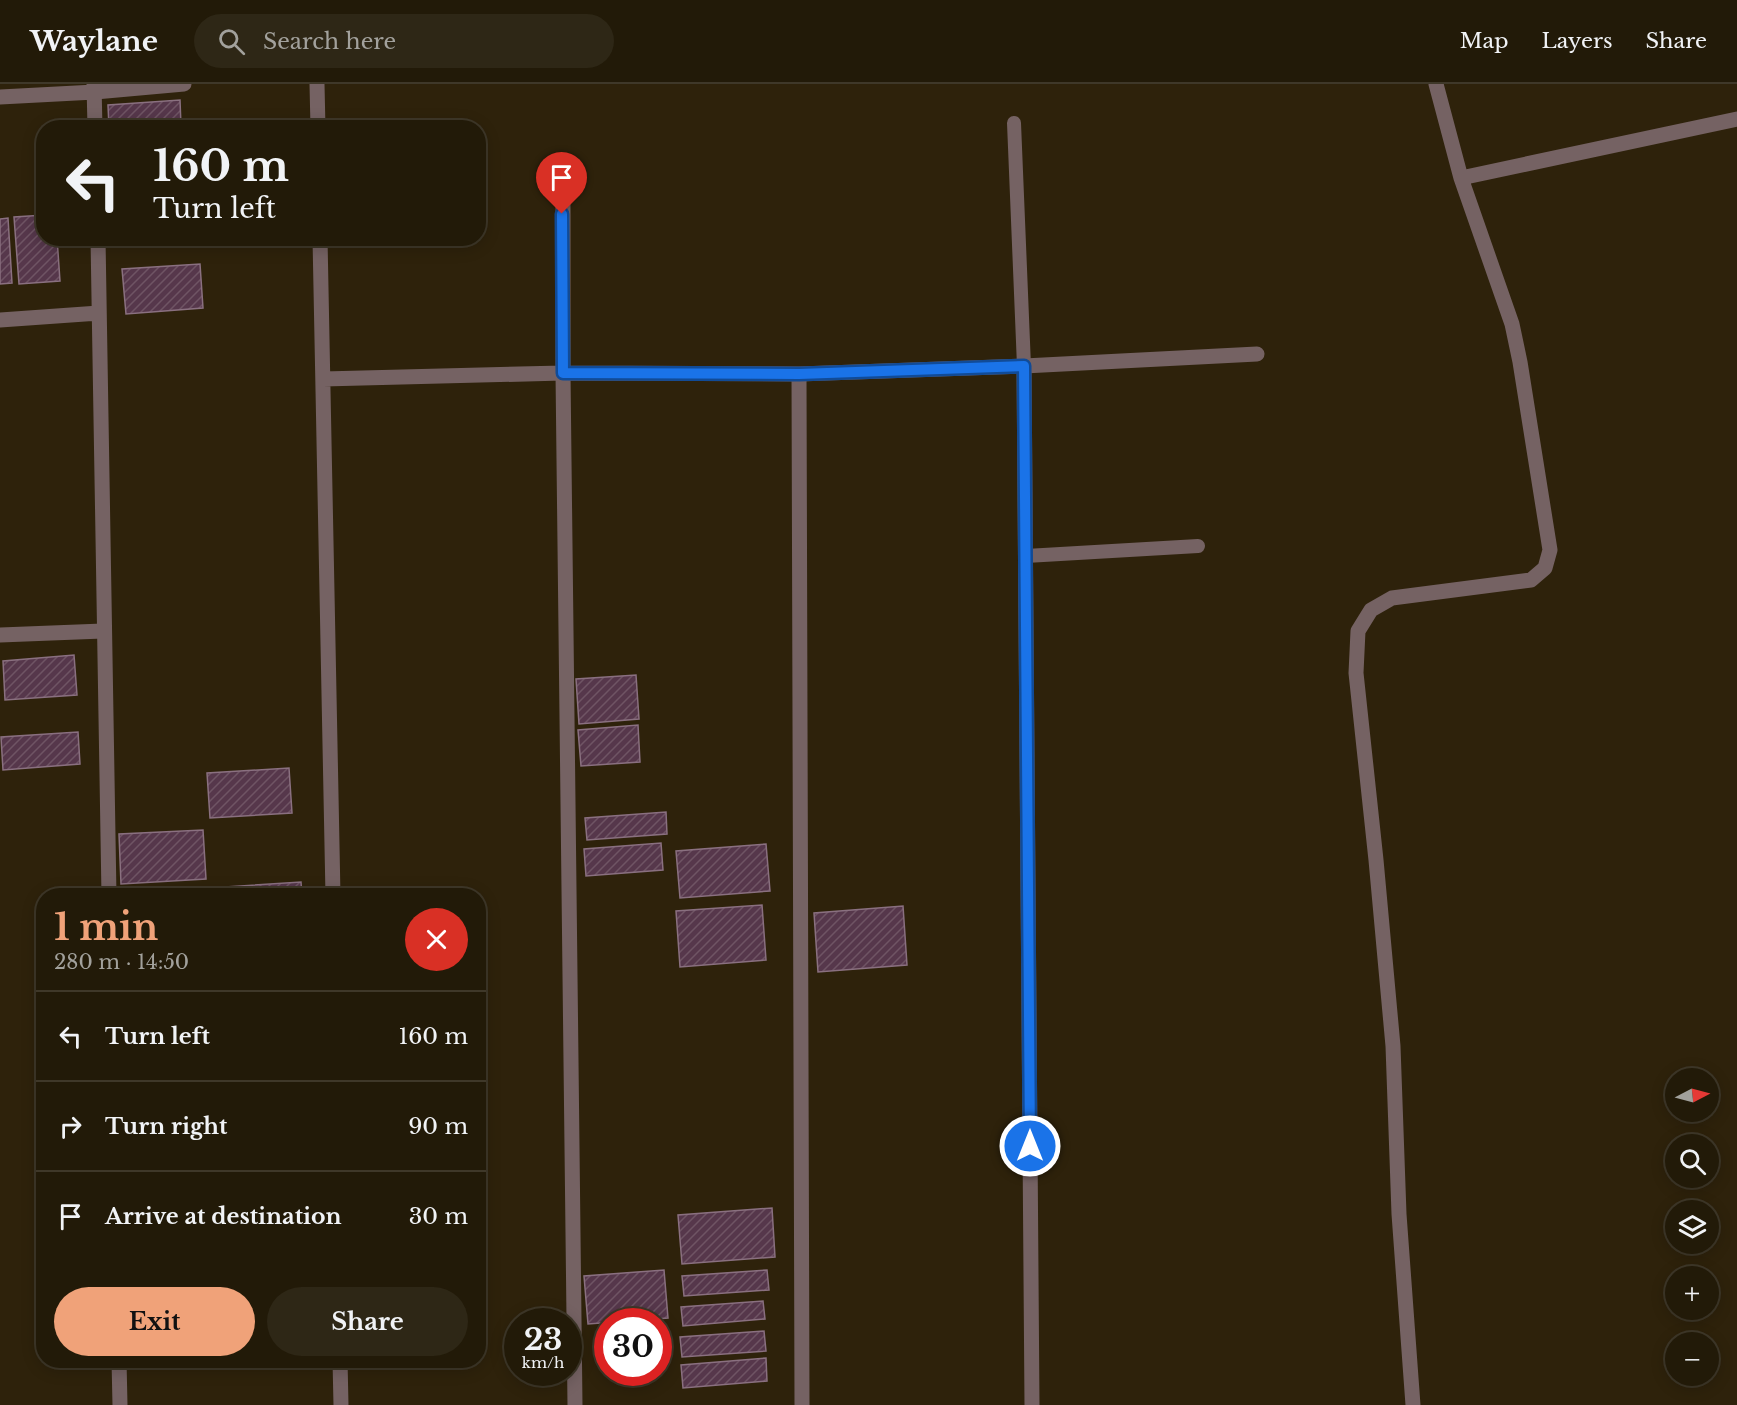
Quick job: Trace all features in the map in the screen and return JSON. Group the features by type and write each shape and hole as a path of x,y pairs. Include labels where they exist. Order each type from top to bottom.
{"street":[{"path":"0,97 94,88 184,84"},
{"path":"316,84 318,120"},
{"path":"1413,1405 1399,1214 1393,1046 1356,673 1358,631 1371,610 1392,598 1531,580 1545,568 1550,550 1512,324 1461,178 1436,84"},
{"path":"94,88 95,120"},
{"path":"1461,178 1737,119"},
{"path":"562,191 575,1405"},
{"path":"98,246 109,888"},
{"path":"320,246 333,888"},
{"path":"0,320 99,313"},
{"path":"323,379 563,373 799,374 1024,366 1257,354"},
{"path":"1024,366 1032,1405"},
{"path":"799,374 802,1405"},
{"path":"0,635 103,631"},
{"path":"119,1368 120,1405"},
{"path":"340,1368 341,1405"}],"lane":[{"path":"1014,123 1024,366"},
{"path":"1026,556 1198,546"}],"building":[{"path":"180,100 181,120 109,120 108,105"},
{"path":"36,216 36,246 58,246 60,281 19,284 14,217"},
{"path":"8,218 12,283 0,284 0,219"},
{"path":"200,264 203,308 126,314 122,269"},
{"path":"74,655 77,695 5,700 3,661"},
{"path":"636,675 639,719 579,724 576,679"},
{"path":"638,725 640,762 581,766 578,730"},
{"path":"78,732 80,764 3,770 1,737"},
{"path":"289,768 292,813 210,818 207,773"},
{"path":"666,812 667,834 587,840 585,818"},
{"path":"203,830 206,879 121,884 119,834"},
{"path":"661,843 663,870 586,876 584,849"},
{"path":"766,844 770,891 680,898 676,851"},
{"path":"301,882 301,888 210,888"},
{"path":"762,905 766,960 680,967 676,911"},
{"path":"903,906 907,965 818,972 814,913"},
{"path":"772,1208 775,1257 682,1264 678,1215"},
{"path":"664,1270 667,1308 594,1308 594,1324 588,1324 584,1276"},
{"path":"767,1270 769,1290 684,1296 682,1276"},
{"path":"763,1301 765,1319 683,1326 681,1307"},
{"path":"764,1331 766,1351 682,1357 680,1337"},
{"path":"766,1358 767,1381 683,1388 681,1365"}],"route":[{"path":"562,214 563,373 799,374 1024,366 1030,1146"}]}
